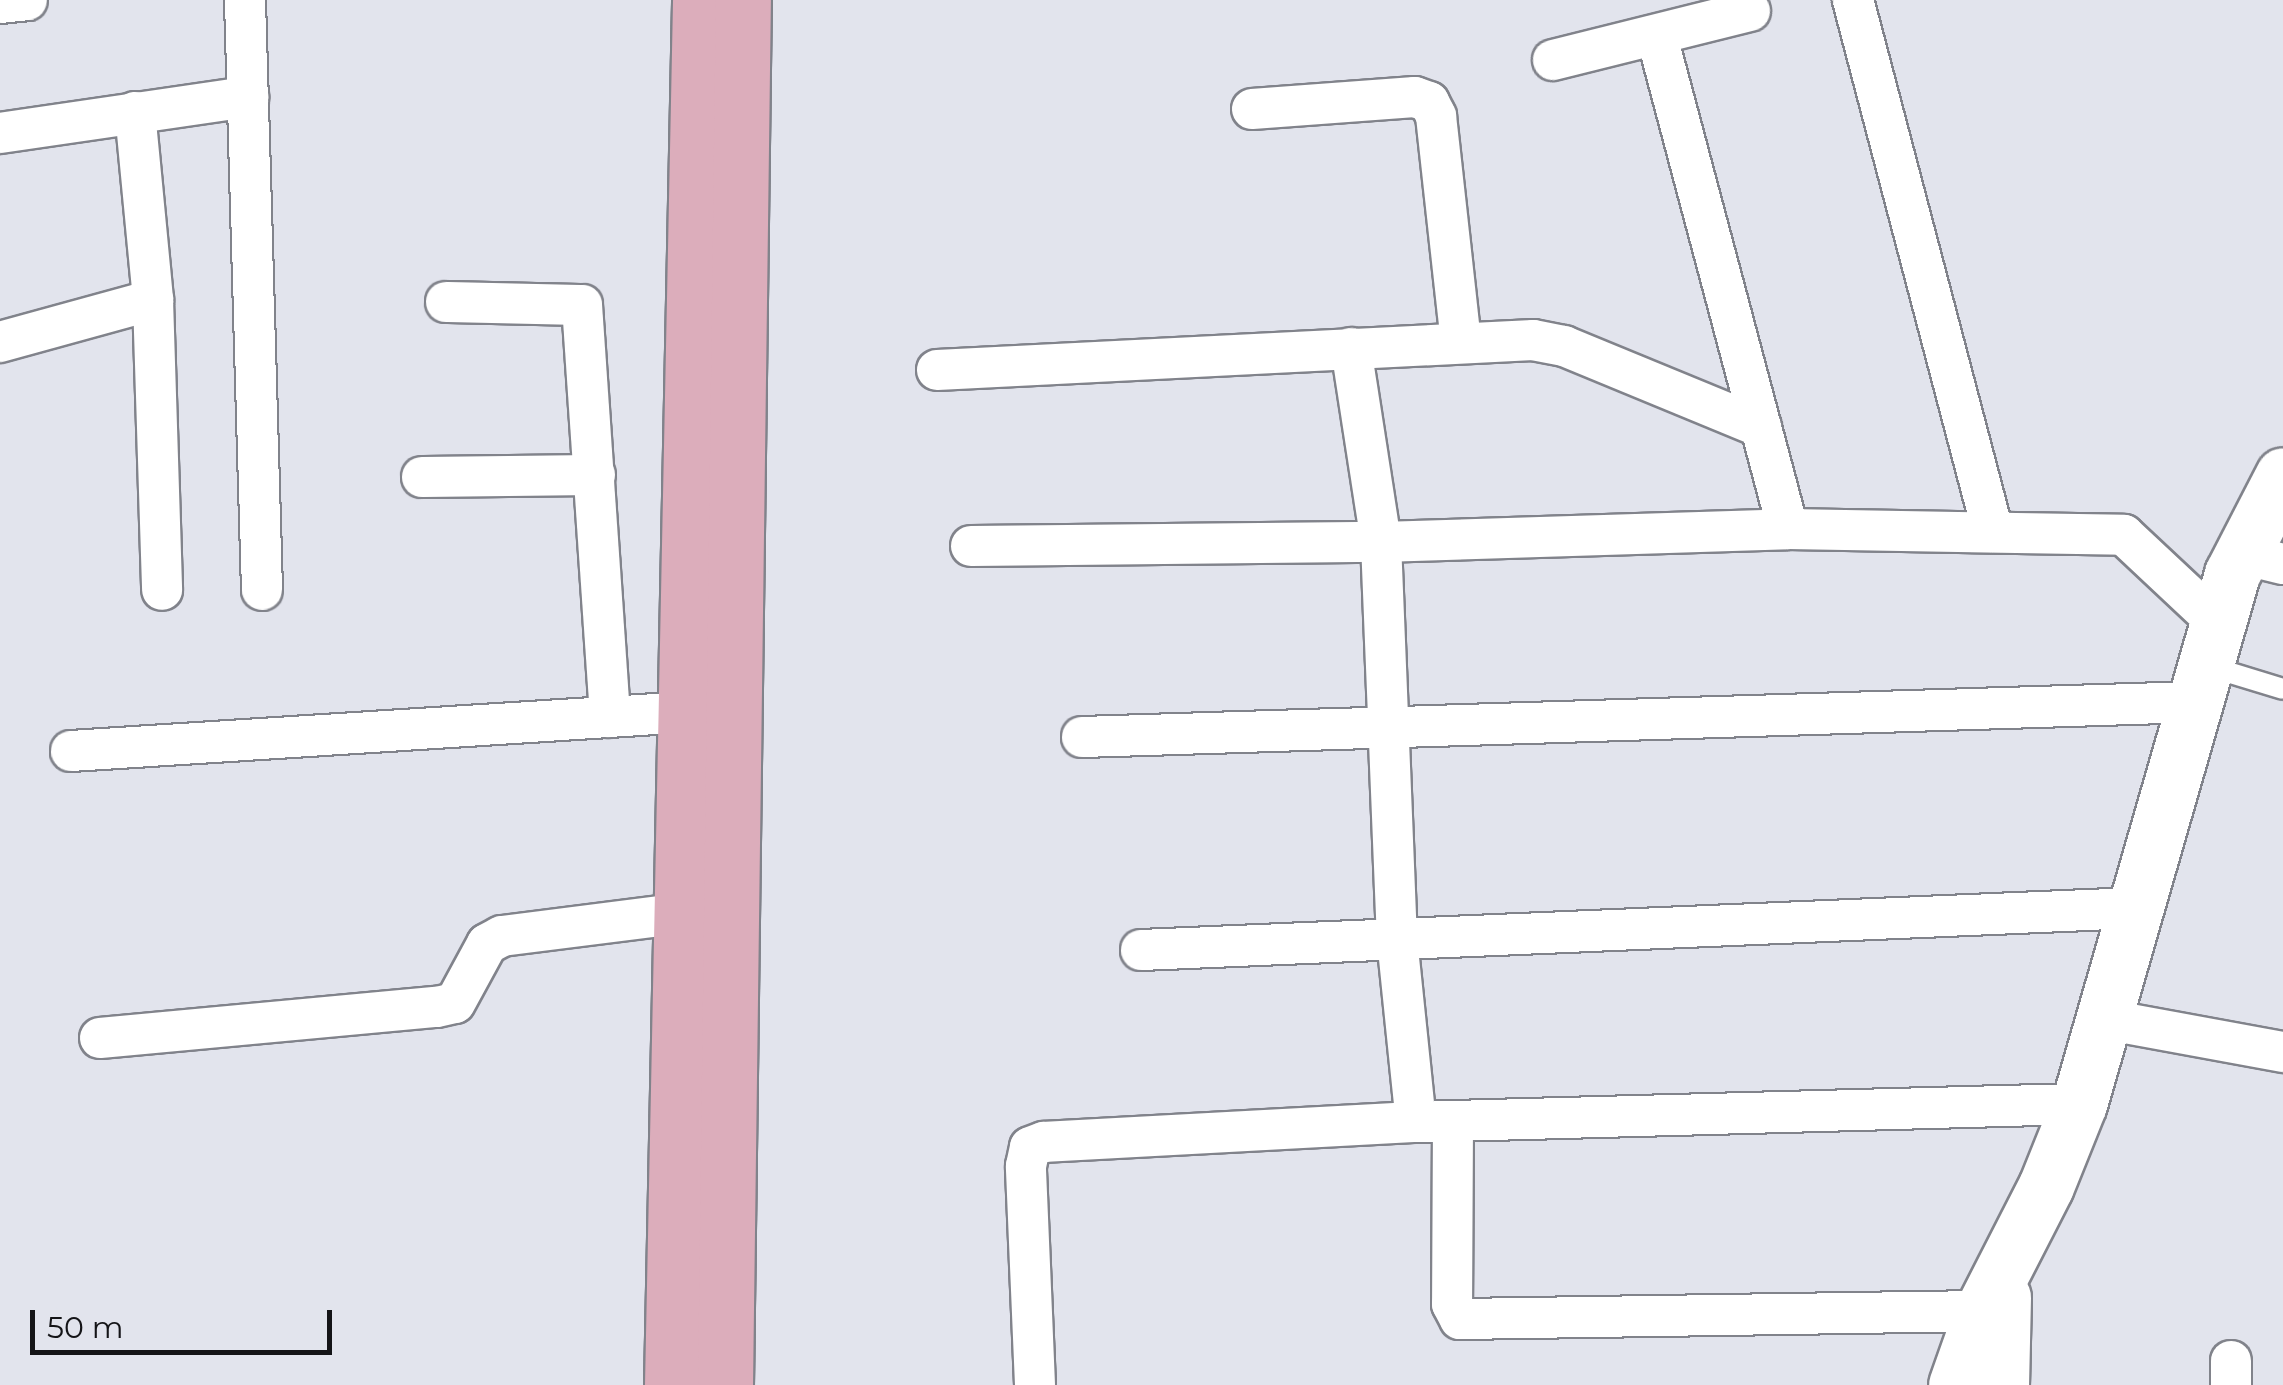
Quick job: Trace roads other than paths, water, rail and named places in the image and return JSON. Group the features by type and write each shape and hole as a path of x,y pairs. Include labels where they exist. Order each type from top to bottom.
{"main road":[{"path":"672,1385 700,0"},
{"path":"725,1385 743,0"}],"street":[{"path":"0,3 27,0"},
{"path":"245,0 262,590"},
{"path":"1853,0 1992,532"},
{"path":"1553,60 1750,11"},
{"path":"1657,37 1788,529"},
{"path":"0,132 248,97"},
{"path":"1252,109 1415,97 1429,102 1436,116 1460,342"},
{"path":"135,112 154,300 162,590"},
{"path":"0,342 154,300"},
{"path":"446,302 582,305 610,717"},
{"path":"937,370 1533,340 1564,346 1761,428"},
{"path":"1351,348 1381,542 1396,939 1434,1122 1452,1304 1460,1319 1993,1290"},
{"path":"422,477 595,475"},
{"path":"1956,1385 1993,1290 2046,1186 2079,1104 2206,663 2262,559 2283,475"},
{"path":"970,546 1381,542 1788,529 2124,534 2206,663"},
{"path":"1082,737 1387,727 2206,663"},
{"path":"70,751 687,712"},
{"path":"1141,950 2135,908"},
{"path":"100,1038 437,1007 455,1003 486,944 502,936 683,913"},
{"path":"2103,1019 2283,1052"},
{"path":"1036,1385 1026,1166 1030,1147 1044,1142 1434,1122 2079,1104"},
{"path":"1993,1290 2001,1385"}],"lane":[{"path":"2206,663 2283,689"}]}
